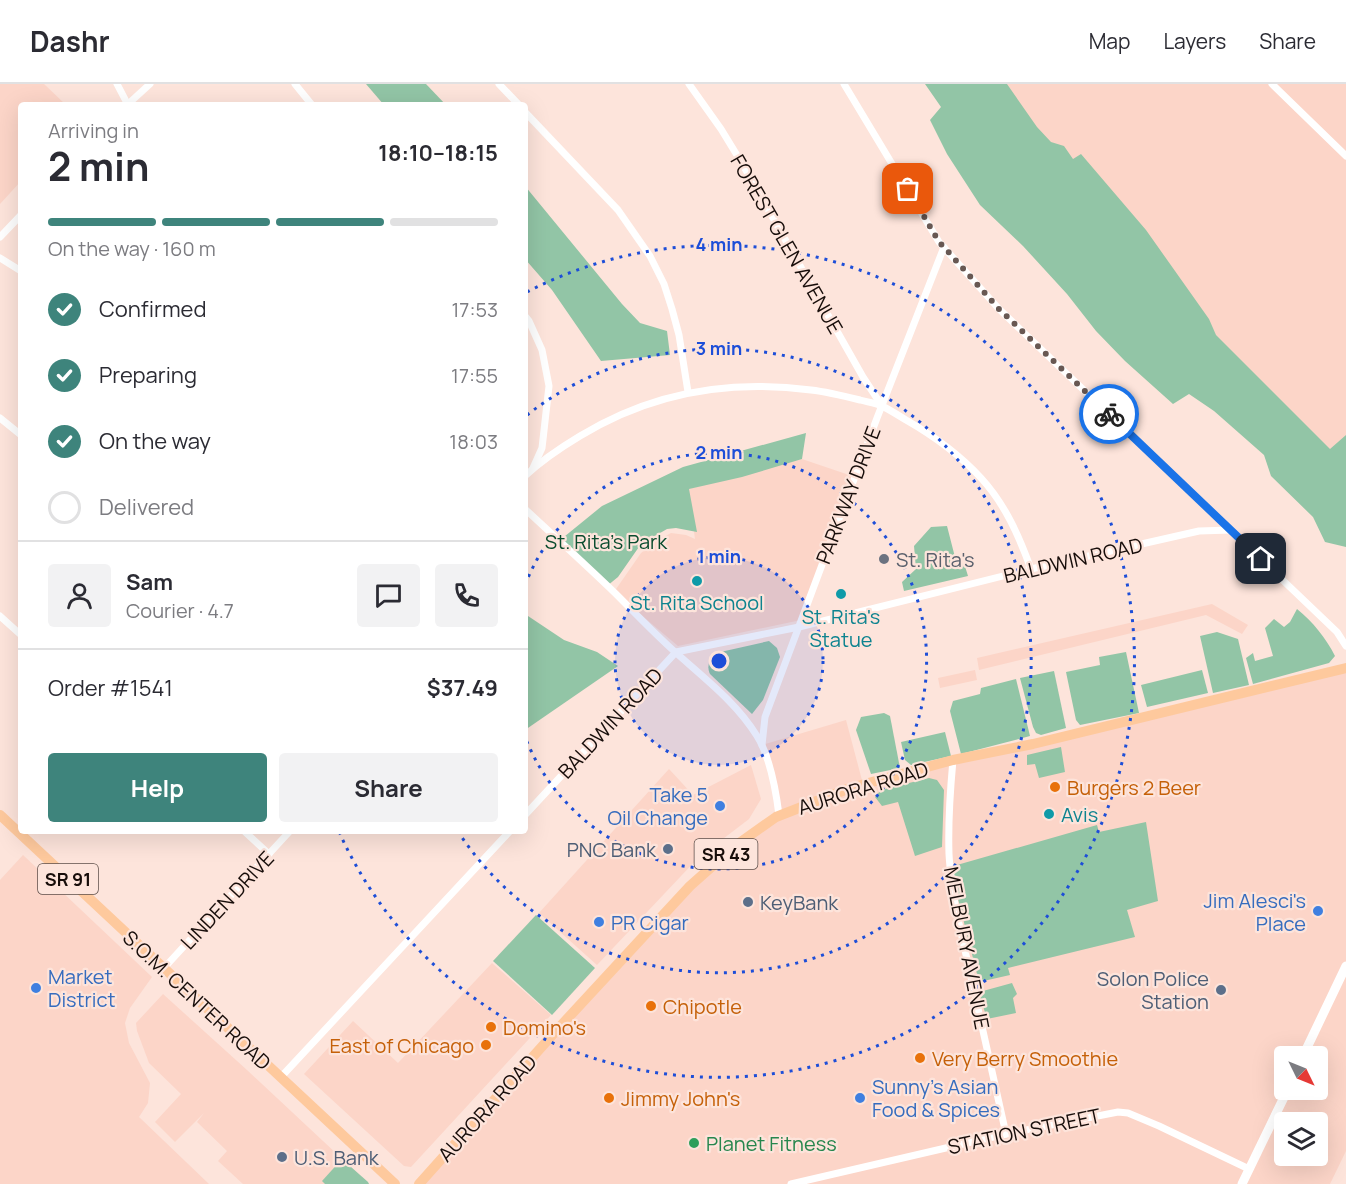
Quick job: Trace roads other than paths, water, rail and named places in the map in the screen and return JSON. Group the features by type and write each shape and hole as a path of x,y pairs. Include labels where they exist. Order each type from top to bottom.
{"main road":[{"name":"AURORA ROAD","path":"419,1184 690,886 735,846 779,815 850,788 953,760 1033,744 1346,668"},
{"name":"S.O.M. CENTER ROAD","path":"0,815 18,832"},
{"name":"S.O.M. CENTER ROAD","path":"20,834 395,1184"}],"street":[{"path":"117,84 126,102"},
{"path":"130,102 150,84"},
{"path":"295,84 310,102"},
{"path":"499,84 516,102"},
{"name":"FOREST GLEN AVENUE","path":"689,84 727,138 882,406"},
{"path":"844,84 939,242 999,309 1337,632 1346,646"},
{"path":"1272,84 1346,156"},
{"path":"528,114 618,210 650,256 664,284 672,309 679,335 688,392"},
{"path":"0,237 18,218"},
{"name":"PARKWAY DRIVE","path":"762,745 765,717 944,247"},
{"path":"0,258 18,269"},
{"path":"528,320 542,350 549,386 542,448 532,470"},
{"path":"528,473 563,446 602,423 633,409 672,396 738,386 767,385 832,393 882,406 951,449 982,479 1007,514 1023,546 1031,569"},
{"path":"0,418 18,433"},
{"path":"528,513 715,687 748,722 762,745 771,774 779,815"},
{"name":"BALDWIN ROAD","path":"528,811 675,652 799,627 1031,569 1199,531 1231,530"},
{"path":"0,616 18,632"},
{"name":"MELBURY AVENUE","path":"953,760 949,805 951,881 1006,1134"},
{"path":"247,834 269,854"},
{"name":"LINDEN DRIVE","path":"164,968 287,834"},
{"path":"281,1077 507,834"},
{"path":"1308,1046 1346,966"},
{"path":"1242,1184 1282,1100"},
{"name":"STATION STREET","path":"791,1184 1006,1134 1118,1112 1128,1113 1159,1126 1249,1169"}],"place":[{"name":"St. Rita's","path":"884,559"},
{"name":"St. Rita School","path":"697,581"},
{"name":"St. Rita's Statue","path":"841,594"},
{"name":"Burgers 2 Beer","path":"1055,787"},
{"name":"Take 5 Oil Change","path":"720,806"},
{"name":"Avis","path":"1049,814"},
{"name":"PNC Bank","path":"668,849"},
{"name":"KeyBank","path":"748,902"},
{"name":"Jim Alesci's Place","path":"1318,911"},
{"name":"PR Cigar","path":"599,922"},
{"name":"Market District","path":"36,988"},
{"name":"Solon Police Station","path":"1221,990"},
{"name":"Chipotle","path":"651,1006"},
{"name":"Domino's","path":"491,1027"},
{"name":"East of Chicago","path":"486,1045"},
{"name":"Very Berry Smoothie","path":"920,1058"},
{"name":"Jimmy John's","path":"609,1098"},
{"name":"Sunny's Asian Food & Spices","path":"860,1098"},
{"name":"Planet Fitness","path":"694,1143"},
{"name":"U.S. Bank","path":"282,1157"}],"park label":[{"name":"St. Rita's Park","path":"606,541"}]}
